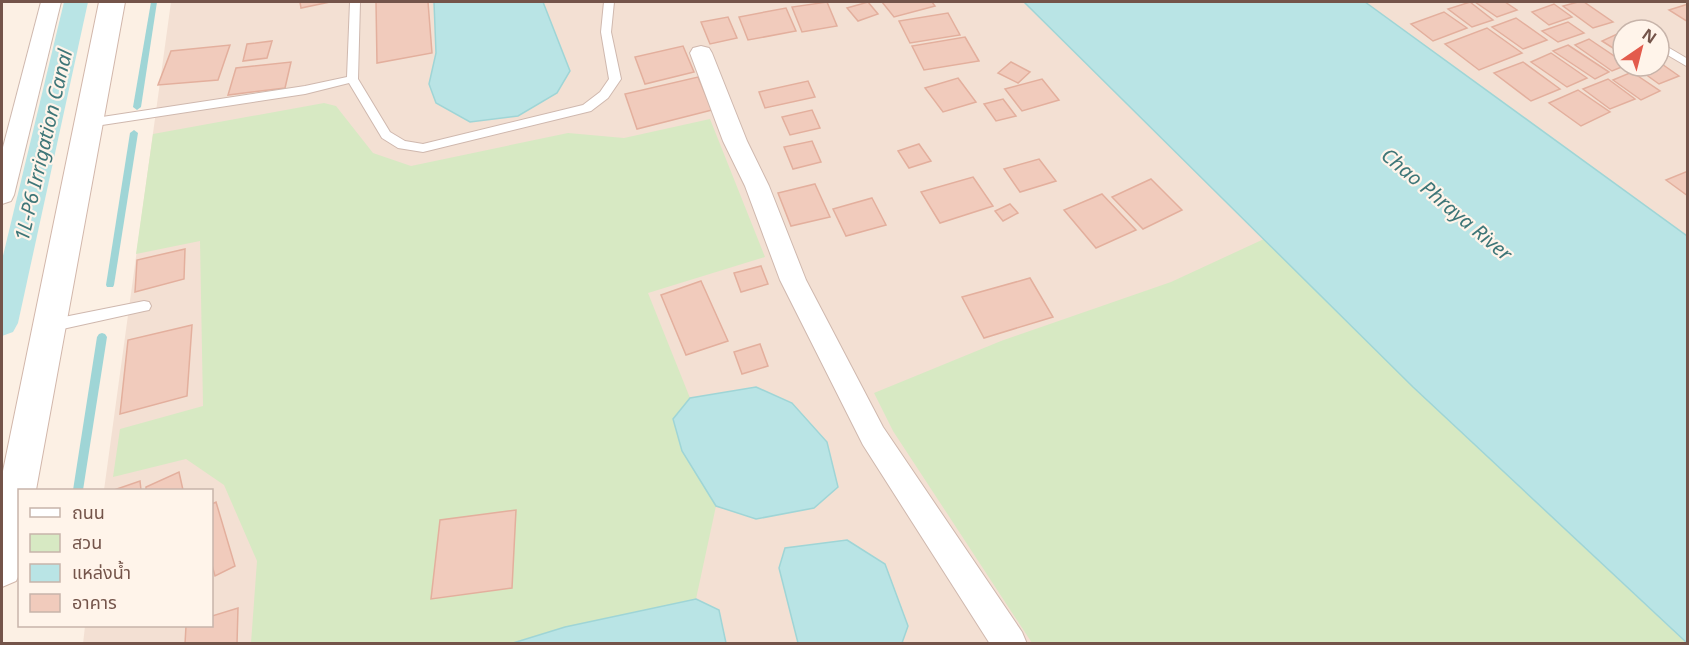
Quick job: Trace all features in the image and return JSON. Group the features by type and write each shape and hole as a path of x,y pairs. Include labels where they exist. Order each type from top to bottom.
{"main road":[{"path":"2,567 112,2"}],"street":[{"path":"2,195 8,149 51,2"},
{"path":"700,53 735,141 757,186 793,280 873,436 1010,644"}],"lane":[{"path":"355,2 352,79 386,135 402,145 423,148 587,108 604,95 615,79 606,32 609,2"},
{"path":"1671,53 1688,64"},
{"path":"89,123 305,90 352,79"},
{"path":"49,326 144,306"}],"shaded area":[{"path":"171,2 1024,2 1413,387 1686,643 83,644 85,627 213,627 213,489 104,489"},
{"path":"1365,2 1687,2 1687,236"}],"green space":[{"path":"324,103 336,106 373,153 411,166 568,133 624,138 710,119 765,257 648,293 690,398 673,419 682,451 716,506 696,599 565,627 513,643 251,643 257,561 224,485 186,459 113,477 120,429 203,406 200,241 136,254 153,134"},
{"path":"1264,239 1413,387 1686,643 1032,643 893,431 874,393 1001,341 1171,282"}],"water":[{"path":"434,2 543,2 570,71 557,93 518,116 470,122 436,103 429,84 436,53"},
{"name":"Chao Phraya River","path":"1024,2 1365,2 1687,236 1687,643 1413,387"},
{"path":"756,387 792,403 827,442 838,487 814,508 756,519 716,506 682,451 673,419 690,398"},
{"path":"847,540 885,564 908,626 902,643 798,643 779,568 785,548"},
{"path":"696,599 719,610 726,643 513,643 565,627"}],"building":[{"path":"300,2 330,2 301,8"},
{"path":"376,2 428,2 432,53 377,63"},
{"path":"827,2 837,26 802,32 792,7"},
{"path":"868,2 878,14 858,21 847,8"},
{"path":"882,2 932,2 935,6 894,17"},
{"path":"1470,2 1493,20 1472,27 1448,9"},
{"path":"1475,2 1505,2 1517,10 1497,17"},
{"path":"1584,2 1611,23 1593,28 1563,6"},
{"path":"1554,4 1572,17 1549,25 1532,12"},
{"path":"1688,4 1688,22 1669,10"},
{"path":"786,8 796,31 748,40 739,17"},
{"path":"1444,12 1467,28 1433,41 1411,24"},
{"path":"948,13 960,35 910,43 899,21"},
{"path":"728,17 737,38 710,44 701,22"},
{"path":"1516,18 1547,40 1523,49 1492,27"},
{"path":"1568,22 1584,33 1558,42 1542,31"},
{"path":"1487,28 1522,53 1479,70 1445,44"},
{"path":"965,37 979,61 924,70 912,46"},
{"path":"1611,37 1611,47 1602,41"},
{"path":"1589,39 1611,54 1611,70 1575,45"},
{"path":"272,41 267,58 243,61 247,44"},
{"path":"230,45 218,80 158,85 171,51"},
{"path":"1568,45 1609,72 1595,79 1553,51"},
{"path":"683,46 694,72 645,84 635,57"},
{"path":"1551,53 1587,78 1567,87 1531,62"},
{"path":"291,62 285,88 228,95 236,68"},
{"path":"1011,62 1030,72 1018,83 998,73"},
{"path":"1523,62 1560,89 1531,101 1494,73"},
{"path":"1671,70 1679,76 1659,84 1651,78 1671,78"},
{"path":"698,77 712,110 637,129 625,94"},
{"path":"958,78 976,102 943,112 925,88"},
{"path":"1641,78 1660,91 1641,100 1613,80"},
{"path":"1042,79 1059,100 1022,111 1005,89"},
{"path":"1608,79 1635,99 1610,109 1583,89"},
{"path":"808,81 815,97 765,108 759,92"},
{"path":"1578,90 1610,112 1581,126 1549,103"},
{"path":"1003,99 1016,116 996,121 984,104"},
{"path":"812,110 820,128 790,135 782,117"},
{"path":"812,141 821,162 793,169 784,147"},
{"path":"919,144 931,161 909,168 898,151"},
{"path":"1039,159 1056,181 1020,192 1004,169"},
{"path":"1688,171 1688,196 1666,180"},
{"path":"973,177 993,206 940,223 921,192"},
{"path":"1151,179 1182,210 1143,229 1112,197"},
{"path":"815,184 830,217 791,226 778,193"},
{"path":"1102,194 1136,230 1096,248 1064,210"},
{"path":"872,198 886,225 846,236 833,209"},
{"path":"1010,204 1018,213 1003,221 995,211"},
{"path":"185,249 184,279 135,292 137,260"},
{"path":"761,266 768,284 741,292 734,273"},
{"path":"1030,278 1053,317 984,338 962,297"},
{"path":"701,281 728,341 686,355 661,295"},
{"path":"192,325 187,396 120,414 128,340"},
{"path":"760,344 768,366 742,374 734,352"},
{"path":"179,472 183,489 146,489"},
{"path":"140,481 141,489 117,489"},
{"path":"216,502 235,566 215,576 213,569 213,504"},
{"path":"516,510 512,588 431,599 440,520"},
{"path":"238,608 237,644 185,644 186,627 213,627 213,616"}],"waterway":[{"name":"1L-P6 Irrigation Canal","path":"2,323 76,2"},
{"path":"137,107 154,2"},
{"path":"110,285 134,133"},
{"path":"78,489 102,337"}]}
